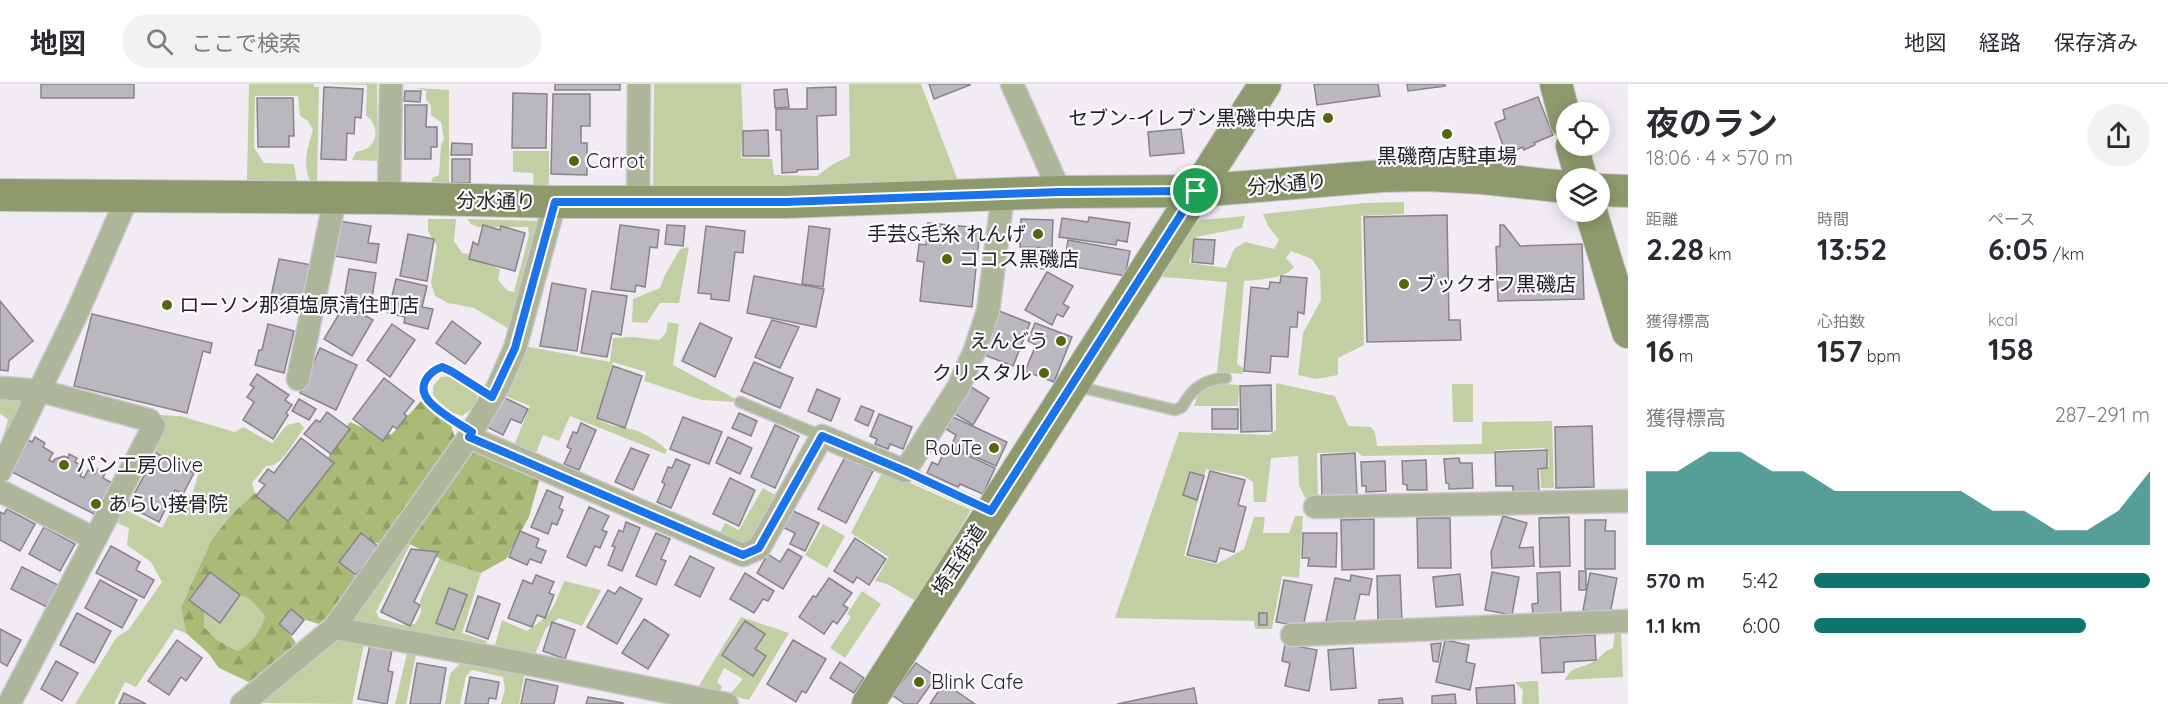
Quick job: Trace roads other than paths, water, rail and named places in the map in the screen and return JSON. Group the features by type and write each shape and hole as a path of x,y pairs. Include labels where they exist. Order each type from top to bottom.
{"street":[{"path":"389,198 391,84"},
{"path":"638,203 639,84"},
{"path":"1012,84 1060,192"},
{"name":"埼玉街道","path":"868,704 1265,84"},
{"path":"1556,84 1561,102"},
{"name":"分水通り","path":"0,195 389,198 638,203 785,202 1060,192 1196,191 1382,176 1427,175 1556,186"},
{"path":"1610,190 1628,191"},
{"path":"470,434 743,555 759,548 822,436 905,471 958,388 975,350 988,311 1003,194"},
{"path":"0,471 41,391 128,196"},
{"path":"298,379 335,198"},
{"path":"242,704 334,628 470,434 492,397 515,348 555,202"},
{"path":"1594,222 1628,332"},
{"path":"0,388 41,391 149,420 154,426 9,704"},
{"path":"0,491 95,539"},
{"path":"1315,507 1628,501"},
{"path":"1292,635 1628,621"},
{"path":"334,628 556,669 727,704"}],"lane":[{"path":"1072,385 1175,410 1182,407 1189,394 1200,385 1214,379 1226,378"},
{"path":"740,402 822,436"},
{"path":"905,471 991,511"}],"place":[{"name":"セブン-イレブン黒磯中央店","path":"1328,118"},
{"name":"黒磯商店駐車場","path":"1447,134"},
{"name":"Carrot","path":"574,161"},
{"name":"手芸&毛糸 れんげ","path":"1038,234"},
{"name":"ココス黒磯店","path":"947,259"},
{"name":"ブックオフ黒磯店","path":"1404,284"},
{"name":"ローソン那須塩原清住町店","path":"167,305"},
{"name":"えんどう","path":"1061,341"},
{"name":"クリスタル","path":"1044,373"},
{"name":"RouTe","path":"994,448"},
{"name":"パン工房Olive","path":"64,465"},
{"name":"あらい接骨院","path":"96,504"},
{"name":"Blink Cafe","path":"919,682"}]}
